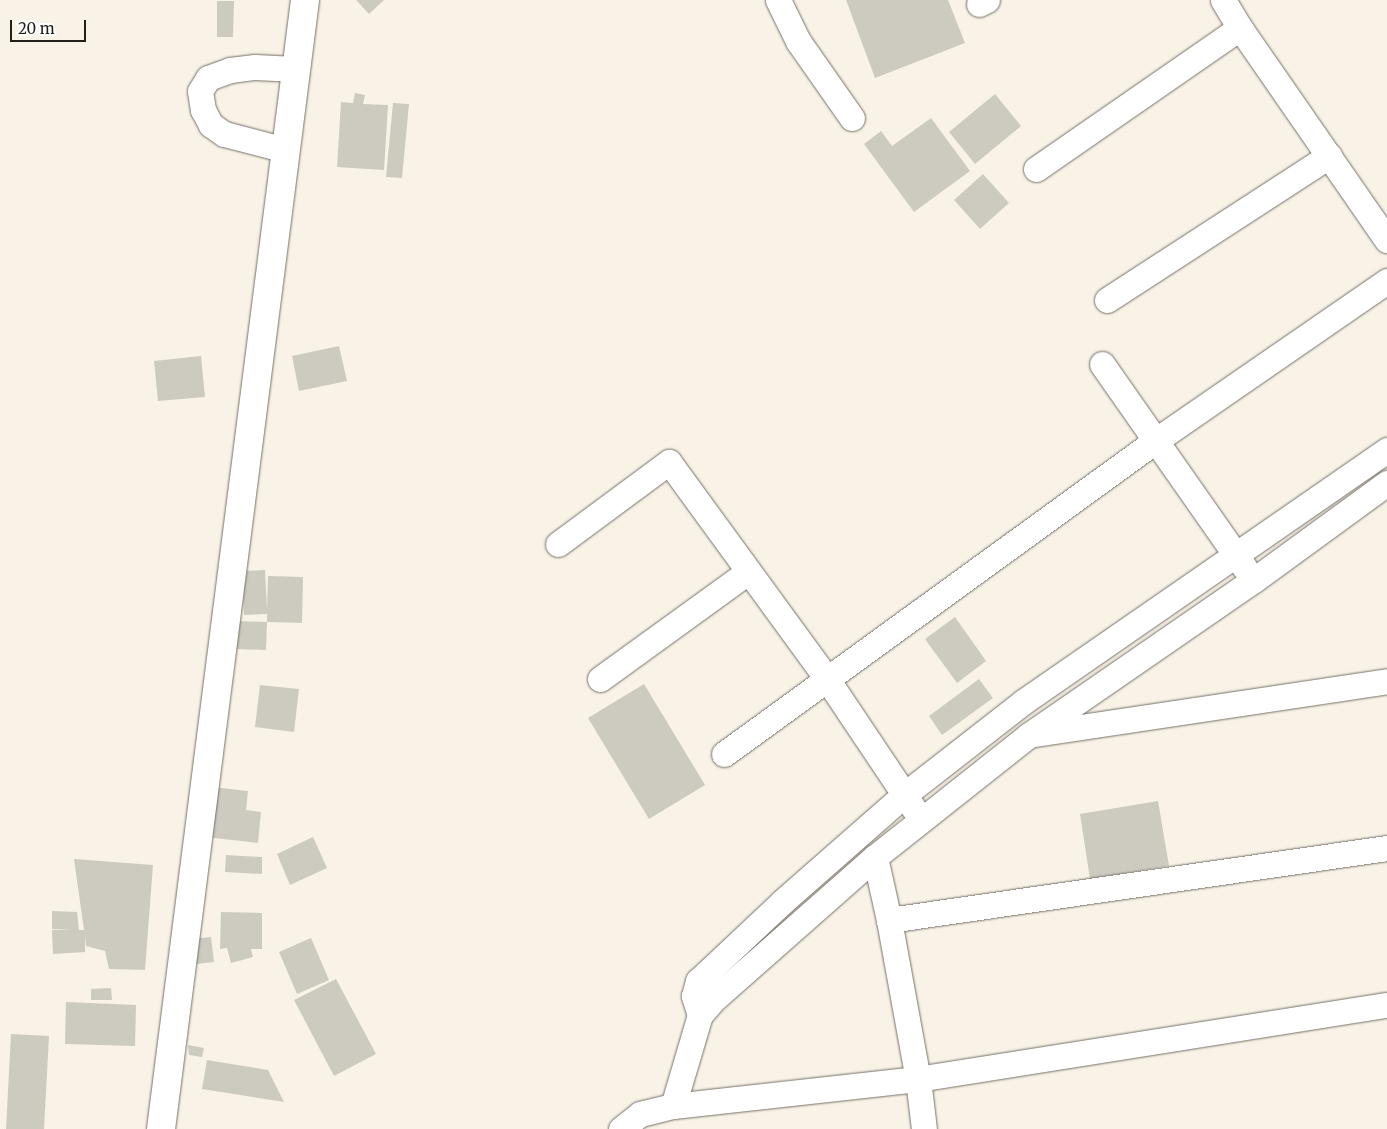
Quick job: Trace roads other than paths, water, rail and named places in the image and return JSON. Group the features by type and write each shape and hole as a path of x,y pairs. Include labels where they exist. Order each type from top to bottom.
{"main road":[{"path":"162,1129 304,0"}],"street":[{"path":"778,0 798,41 852,118"},
{"path":"1223,0 1240,28 1387,240"},
{"path":"1036,169 1240,28"},
{"path":"286,150 224,134 211,125 203,110 200,91 208,78 230,70 255,67 296,69"},
{"path":"1108,300 1329,156"},
{"path":"724,754 1155,441 1387,281"},
{"path":"1102,364 1254,580"},
{"path":"700,1016 694,996 698,981 782,902 904,795 1024,702 1387,450"},
{"path":"558,544 669,462 827,679 921,820"},
{"path":"673,1106 700,1016 715,998 875,857 1029,735 1254,580 1387,483"},
{"path":"600,679 748,572"},
{"path":"1029,735 1387,681"},
{"path":"889,920 1387,848"},
{"path":"875,857 889,920 918,1079 924,1129"},
{"path":"621,1129 640,1114 673,1106 918,1079 1387,1005"}]}
